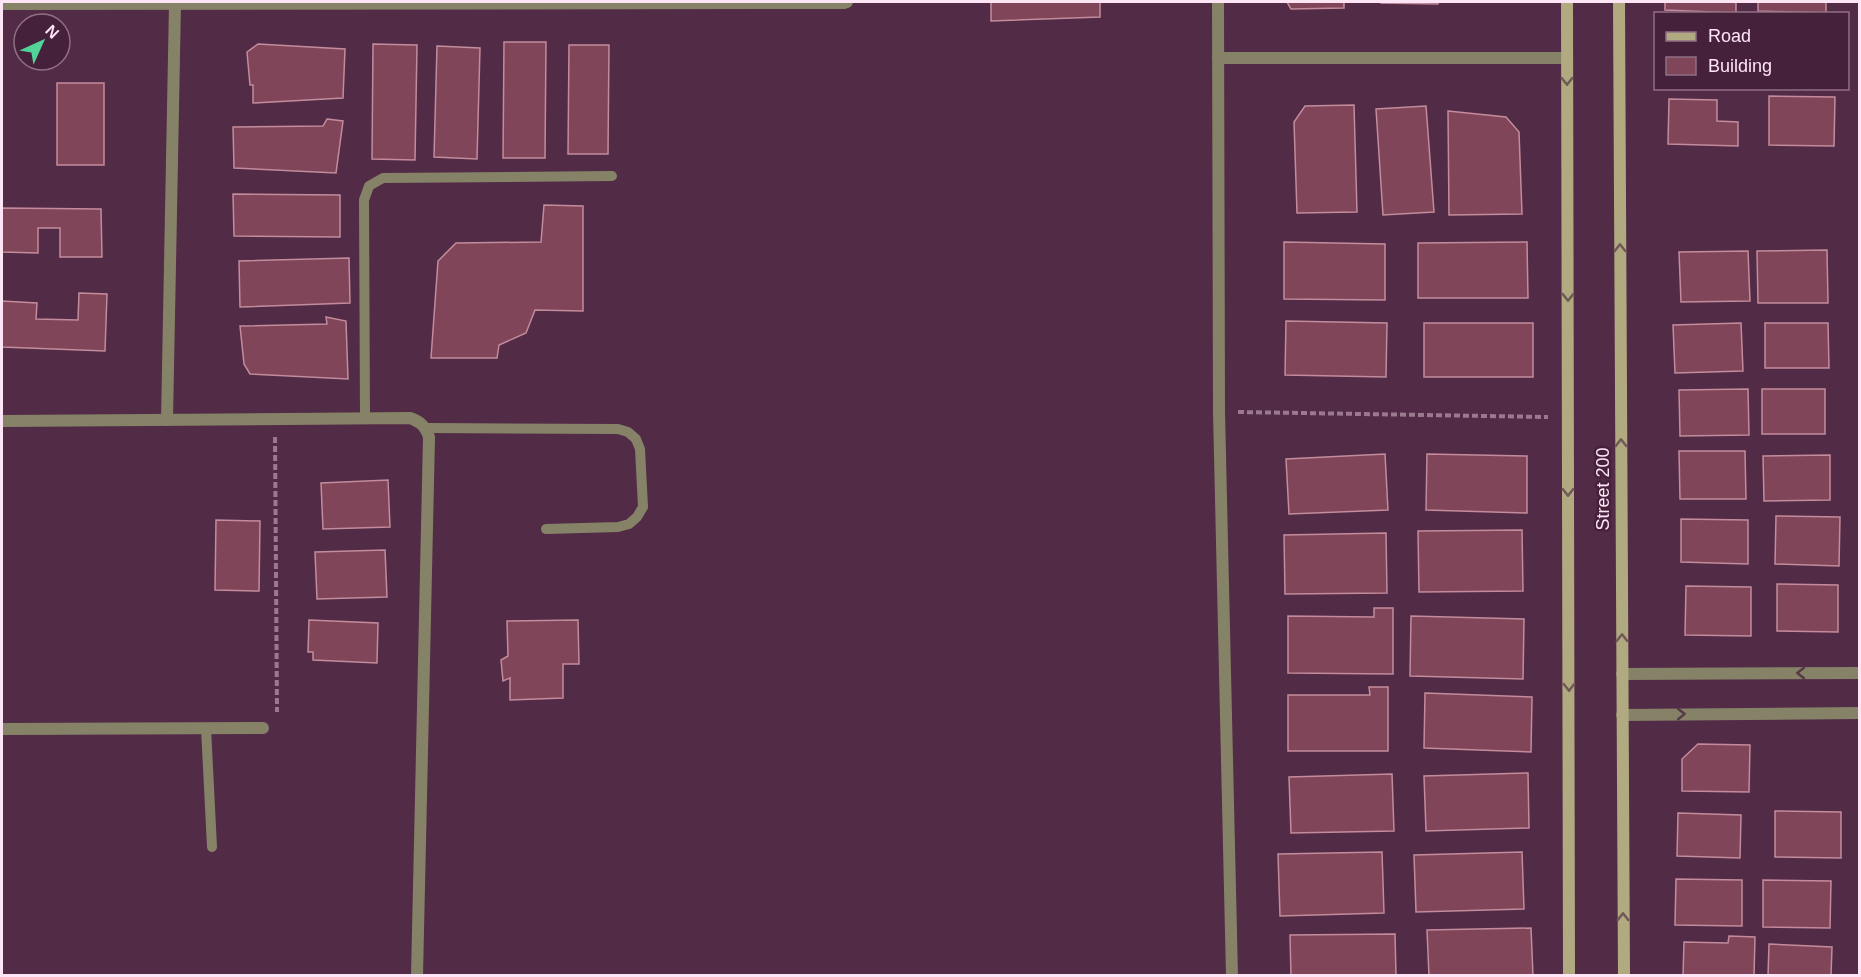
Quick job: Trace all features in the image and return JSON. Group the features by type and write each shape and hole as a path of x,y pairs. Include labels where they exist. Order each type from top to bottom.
{"street":[{"path":"2,4 847,2"},
{"path":"1218,2 1219,412 1232,975"},
{"name":"Street 200","path":"1567,2 1569,975"},
{"name":"Street 200","path":"1619,2 1624,975"},
{"path":"167,420 175,4"},
{"path":"1218,58 1567,58"},
{"path":"2,421 410,418 419,421 426,428 429,437 417,975"},
{"path":"1622,674 1860,673"},
{"path":"1622,715 1860,712"},
{"path":"2,729 263,728"}],"lane":[{"path":"365,418 364,200 369,186 383,178 612,176"},
{"path":"426,428 618,429 628,432 636,439 640,449 643,507 637,517 628,524 618,527 546,529"},
{"path":"206,728 212,847"}],"path":[{"path":"1219,412 1568,418"},
{"path":"263,728 276,716 277,707 275,419"}],"building":[{"path":"991,2 1100,2 1100,17 991,21"},
{"path":"1287,2 1344,2 1344,8 1291,9"},
{"path":"1438,2 1438,4 1381,3"},
{"path":"1665,2 1736,2 1736,12 1665,10"},
{"path":"1758,2 1826,2 1826,12 1758,11"},
{"path":"504,42 546,42 545,158 503,158"},
{"path":"258,44 345,49 343,98 253,103 253,85 250,85 247,52"},
{"path":"373,44 417,45 415,160 372,159"},
{"path":"569,45 609,45 608,154 568,154"},
{"path":"437,46 480,48 477,159 434,157"},
{"path":"57,83 104,83 104,165 57,165"},
{"path":"1769,96 1835,97 1834,146 1769,145"},
{"path":"1669,99 1717,100 1717,121 1738,122 1738,146 1668,144"},
{"path":"1354,105 1357,212 1297,213 1294,122 1305,106"},
{"path":"1426,106 1434,212 1383,215 1376,109"},
{"path":"1448,111 1506,117 1519,132 1522,214 1449,215"},
{"path":"327,119 343,121 336,173 234,168 233,127 323,126"},
{"path":"233,194 340,195 340,237 234,236"},
{"path":"544,205 583,206 583,311 535,310 526,333 499,345 497,358 431,358 438,261 456,243 541,242"},
{"path":"2,208 101,209 102,257 60,257 60,228 38,228 38,253 2,252"},
{"path":"1284,242 1385,244 1385,300 1284,299"},
{"path":"1527,242 1528,298 1418,298 1418,243"},
{"path":"1827,250 1828,303 1758,303 1757,251"},
{"path":"1748,251 1750,301 1681,302 1679,252"},
{"path":"349,258 350,303 240,307 239,261"},
{"path":"79,293 107,294 105,351 2,347 2,301 37,303 36,319 78,320"},
{"path":"326,317 346,321 348,379 250,374 244,364 240,326 327,324"},
{"path":"1286,321 1387,323 1386,377 1285,375"},
{"path":"1424,323 1533,323 1533,377 1424,377"},
{"path":"1741,323 1743,371 1675,373 1673,325"},
{"path":"1765,323 1828,323 1829,368 1765,368"},
{"path":"1748,389 1749,435 1680,436 1679,390"},
{"path":"1762,389 1825,389 1825,434 1762,434"},
{"path":"1679,451 1745,451 1746,499 1680,499"},
{"path":"1385,454 1388,510 1289,514 1286,459"},
{"path":"1427,454 1527,456 1527,513 1426,510"},
{"path":"1830,455 1830,500 1764,501 1763,456"},
{"path":"388,480 390,527 323,529 321,483"},
{"path":"1776,516 1840,517 1839,566 1775,564"},
{"path":"1681,519 1748,520 1748,564 1681,562"},
{"path":"216,520 260,521 259,591 215,590"},
{"path":"1522,530 1523,591 1419,592 1418,531"},
{"path":"1386,533 1387,593 1285,594 1284,535"},
{"path":"385,550 387,597 317,599 315,552"},
{"path":"1777,584 1838,585 1838,632 1777,631"},
{"path":"1686,586 1751,587 1751,636 1685,635"},
{"path":"1374,608 1393,608 1393,674 1288,673 1288,616 1374,617"},
{"path":"1411,616 1524,619 1523,679 1410,676"},
{"path":"309,620 378,623 377,663 313,660 313,652 308,652"},
{"path":"578,620 579,664 563,664 563,698 510,700 510,678 503,681 501,660 508,656 507,621"},
{"path":"1369,687 1388,687 1388,751 1288,751 1288,695 1370,695"},
{"path":"1425,693 1532,697 1531,752 1424,748"},
{"path":"1698,744 1750,745 1749,792 1682,791 1682,759"},
{"path":"1528,773 1529,828 1426,831 1424,776"},
{"path":"1392,774 1394,831 1291,833 1289,777"},
{"path":"1775,811 1841,812 1841,858 1775,857"},
{"path":"1678,813 1741,815 1740,858 1677,856"},
{"path":"1382,852 1384,913 1280,916 1278,854"},
{"path":"1522,852 1524,909 1416,912 1414,855"},
{"path":"1676,879 1742,880 1742,926 1675,925"},
{"path":"1763,880 1831,881 1830,928 1763,927"},
{"path":"1531,928 1533,976 1429,976 1427,930"},
{"path":"1395,934 1396,976 1291,976 1290,935"},
{"path":"1729,936 1755,937 1754,976 1683,976 1684,942 1728,943"},
{"path":"1769,944 1832,947 1831,976 1768,976"}]}
